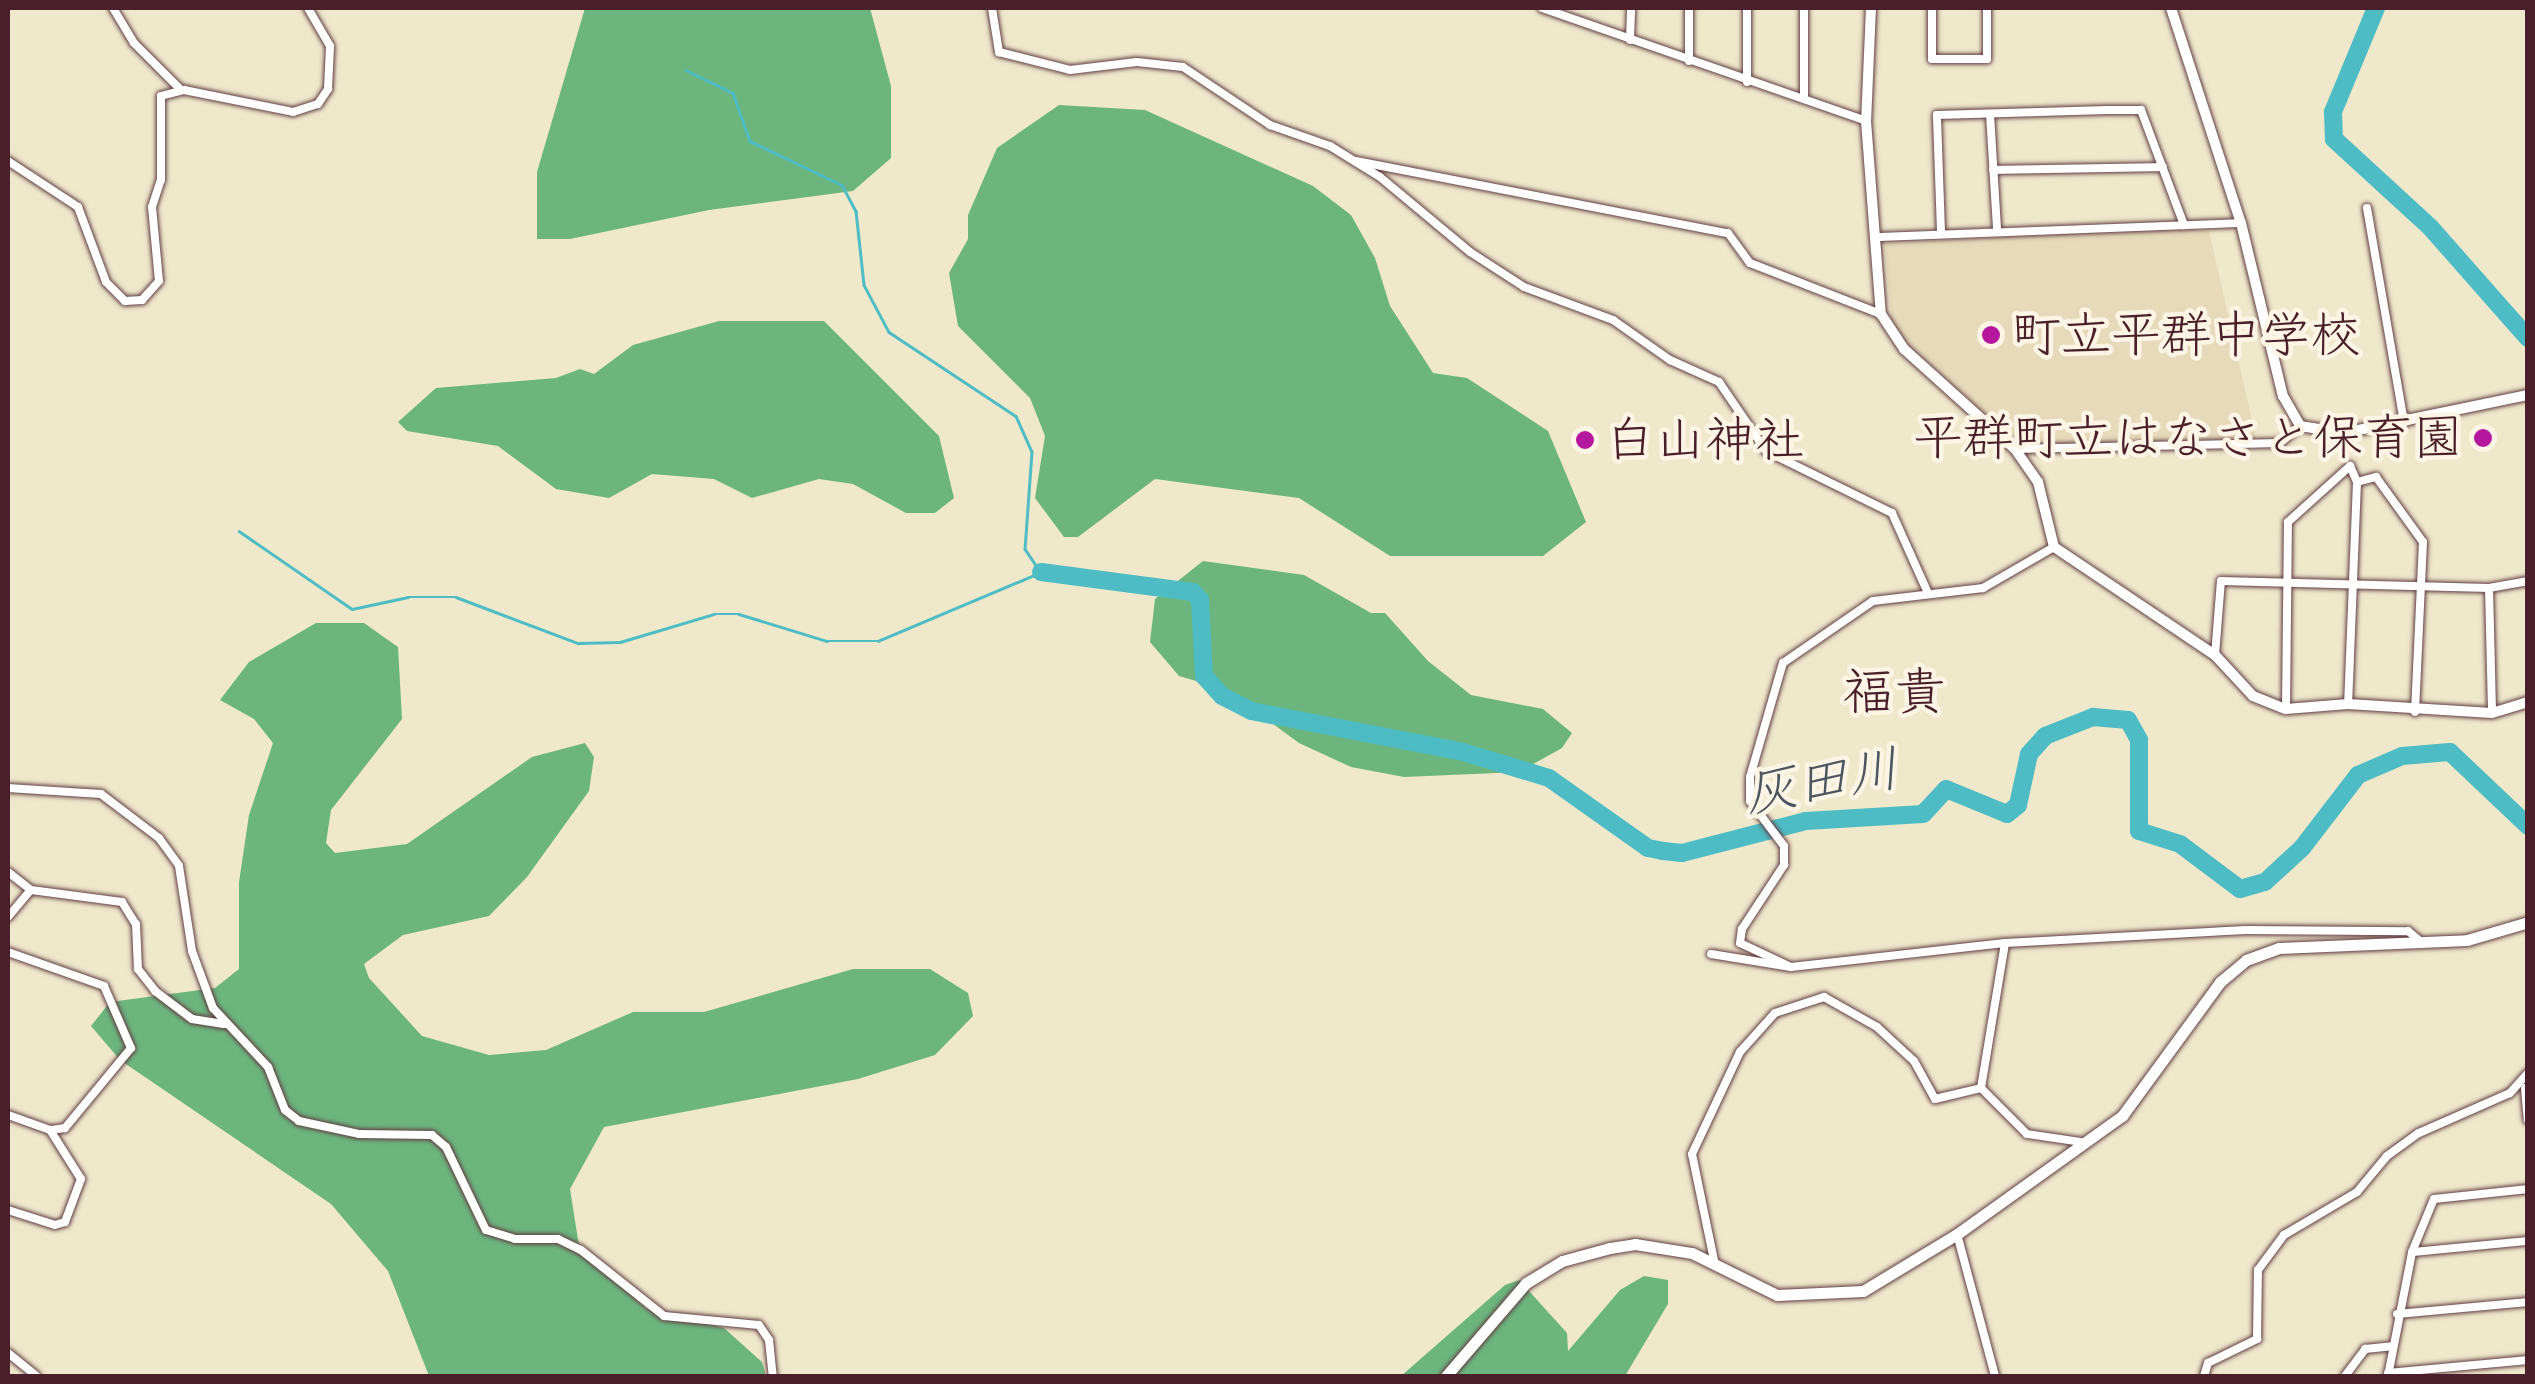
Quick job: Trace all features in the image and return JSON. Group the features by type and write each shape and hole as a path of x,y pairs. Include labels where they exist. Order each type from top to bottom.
{"main road":[{"path":"1446,1376 1510,1300 1562,1262 1635,1244 1692,1253 1777,1295 1836,1298 1863,1292 1957,1234 2122,1116 2220,982 2246,960 2279,948 2468,940 2528,922"}],"street":[{"path":"113,8 134,42 181,90"},
{"path":"8,162 78,207 106,282 125,300 142,300 159,281 152,232 161,180 157,104 161,96 181,90 279,110 318,104 328,89 330,46 308,8"},
{"path":"992,8 999,52 1070,70 1172,62 1270,125 1351,161 1524,287 1613,320 1670,360 1718,382 1766,450 1892,513 1928,593"},
{"path":"1542,8 1866,121"},
{"path":"1573,8 1573,19"},
{"path":"1630,40 1631,8"},
{"path":"1689,8 1689,61"},
{"path":"1747,8 1747,82"},
{"path":"1804,8 1804,99"},
{"path":"1871,8 1866,121 1881,314 1904,348 2014,449 2038,482 2054,546 2215,655 2253,696 2286,709 2348,704 2415,712 2492,713 2528,702"},
{"path":"1932,8 1932,59 1987,59 1987,8"},
{"path":"2185,8 2173,14 2241,223 2283,396 2300,426"},
{"path":"1941,232 1936,115 2141,110 2184,225"},
{"path":"1990,114 1997,229"},
{"path":"1351,161 1728,234 1750,262 1881,314"},
{"path":"1994,170 2163,168"},
{"path":"2367,208 2404,423"},
{"path":"1876,236 2241,223"},
{"path":"2300,426 2344,433 2528,395"},
{"path":"2014,449 2280,444 2300,426"},
{"path":"2286,709 2288,522 2350,466 2357,482 2348,704"},
{"path":"2357,482 2376,476 2423,542 2415,712"},
{"path":"1791,968 1740,943 1742,929 1784,865 1784,846 1750,801 1750,777 1783,663 1873,601 1983,588 2054,546"},
{"path":"2215,655 2221,581 2489,588 2528,581"},
{"path":"2489,588 2492,713"},
{"path":"8,788 102,794 159,838 179,866 192,951 224,1024 268,1066 286,1110 299,1121 359,1134 432,1136 446,1147 486,1230 515,1239 558,1239 581,1250 664,1316 759,1325 769,1340 773,1376"},
{"path":"8,872 32,890 122,902 136,924 138,969 155,991 192,1019 224,1024"},
{"path":"8,918 32,890"},
{"path":"1711,954 1791,968 2005,943 2310,930 2408,931 2420,941"},
{"path":"1981,1088 2005,943"},
{"path":"8,952 104,986 131,1048 80,1117 50,1130"},
{"path":"1716,1265 1692,1154 1740,1052 1775,1014 1824,996 1877,1026 1914,1060 1934,1099 1981,1088"},
{"path":"2528,1073 2524,1087 2528,1120"},
{"path":"2204,1376 2208,1363 2257,1340 2261,1258 2284,1235 2357,1192 2419,1132 2524,1087"},
{"path":"1981,1088 2027,1134 2057,1143 2086,1142"},
{"path":"8,1115 50,1130 81,1179 65,1222 54,1225 8,1210"},
{"path":"2528,1190 2434,1199 2412,1252 2388,1375 2528,1360"},
{"path":"1957,1234 1994,1376"},
{"path":"2412,1252 2528,1241"},
{"path":"2397,1314 2528,1302"},
{"path":"2345,1376 2364,1349 2392,1346"},
{"path":"8,1353 36,1376"}],"shaded area":[{"path":"2121,230 2209,231 2257,442 2022,446 1892,330 1885,244"}],"green space":[{"path":"585,8 870,8 891,86 891,158 853,191 709,210 570,239 537,239 537,172"},
{"path":"1059,105 1145,110 1313,186 1351,215 1375,258 1390,306 1433,373 1467,378 1548,431 1586,522 1543,556 1390,556 1299,498 1155,479 1078,537 1064,537 1035,498 1045,436 1030,398 958,326 949,273 968,239 968,215 997,148"},
{"path":"719,321 824,321 939,436 954,498 935,513 906,513 853,484 819,479 752,498 714,479 652,474 609,498 556,489 498,446 407,431 398,422 436,388 556,378 580,369 594,374 633,345"},
{"path":"1203,561 1304,575 1371,613 1385,613 1428,661 1471,695 1543,709 1572,733 1562,748 1519,772 1404,777 1351,767 1299,743 1227,690 1179,676 1150,642 1155,599"},
{"path":"316,623 364,623 398,647 402,719 331,810 326,843 335,853 407,844 532,757 585,743 594,757 589,791 527,877 489,916 403,935 364,964 369,978 422,1036 489,1055 546,1050 633,1012 704,1012 853,969 930,969 968,993 973,1016 935,1055 858,1079 604,1127 570,1189 580,1252 647,1309 724,1328 762,1362 766,1376 429,1376 388,1271 331,1204 120,1060 91,1026 110,1002 215,988 239,969 239,882 249,815 273,743 254,719 220,700 249,662"},
{"path":"1644,1276 1668,1280 1668,1304 1625,1376 1401,1376 1505,1285 1519,1280 1567,1333 1568,1351 1620,1290"}],"waterway":[{"path":"2376,8 2333,112 2334,139 2430,227 2528,338"},
{"path":"686,70 733,93 750,141 842,185 856,211 864,285 889,332 1016,416 1032,452 1025,549 1040,571"},
{"path":"239,531 352,609 408,597 456,597 578,643 620,642 714,614 739,614 827,641 878,641 1041,572"},
{"name":"灰田川","path":"1041,572 1193,592 1200,600 1204,676 1222,696 1251,711 1463,752 1549,778 1648,848 1663,851 1682,853 1806,821 1923,814 1946,789 2007,814 2018,805 2029,754 2045,736 2093,717 2128,720 2139,740 2139,831 2180,844 2240,889 2265,882 2302,848 2358,775 2402,756 2450,752 2528,826"}],"place":[{"name":"町立平群中学校","path":"1991,335"},
{"name":"平群町立はなさと保育園","path":"2483,438"},
{"name":"白山神社","path":"1585,440"}],"district":[{"name":"福貴","path":"1894,693"}]}
